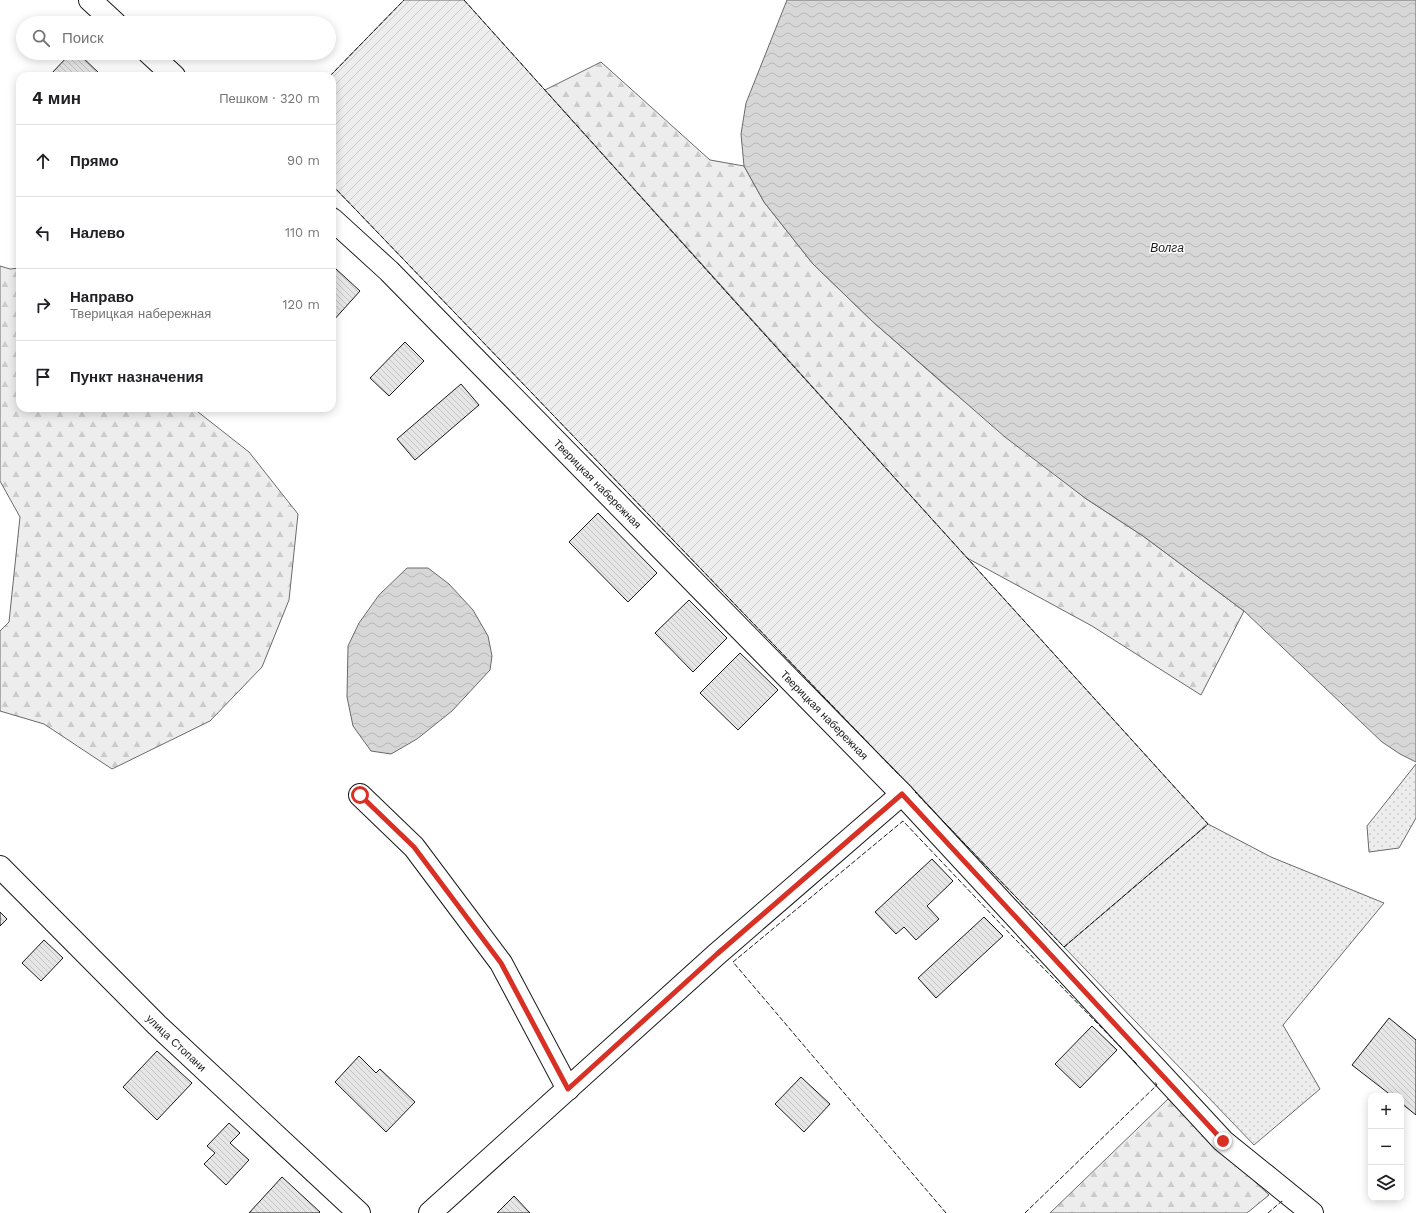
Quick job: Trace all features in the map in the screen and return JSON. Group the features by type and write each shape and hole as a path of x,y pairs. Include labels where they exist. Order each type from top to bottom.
{"street":[{"path":"90,0 107,16"},
{"path":"156,60 169,72"},
{"name":"Тверицкая набережная","path":"336,223 389,271 902,794 1223,1141 1312,1213"},
{"path":"430,1213 717,954 902,794"},
{"path":"360,795 414,847 501,963 568,1089"},
{"name":"улица Стопани","path":"0,867 157,1025 359,1213"}],"green space":[{"path":"404,0 464,0 1208,824 1064,947 336,189 336,72 334,72"},
{"path":"601,62 710,160 744,166 764,202 813,264 872,321 947,387 1085,498 1143,536 1244,611 1201,695 1092,626 967,558 545,90"},
{"path":"0,266 10,269 16,268 16,412 198,412 249,452 298,514 289,600 262,667 210,721 112,769 44,724 0,711 0,631 9,622 20,517 0,481"},
{"path":"1416,764 1416,818 1399,848 1369,852 1367,826"},
{"path":"1208,824 1271,857 1384,903 1283,1025 1320,1089 1254,1145 1064,947"},
{"path":"1168,1099 1269,1195 1247,1213 1050,1213"}],"water":[{"name":"Волга","path":"787,0 1416,0 1416,762 1400,754 1382,742 1244,611 1143,536 1085,498 1005,437 872,321 813,264 764,202 744,166 741,134 746,103"},
{"path":"407,568 428,568 449,584 473,610 488,636 492,656 490,670 452,711 417,739 391,754 371,751 353,726 347,697 348,646 359,623 379,595"}],"building":[{"path":"64,60 85,60 98,72 53,72"},
{"path":"336,269 360,291 336,318"},
{"path":"405,342 424,361 389,396 370,378"},
{"path":"461,384 479,405 415,460 397,439"},
{"path":"598,513 657,573 628,602 569,542"},
{"path":"689,600 727,638 693,672 655,633"},
{"path":"740,653 778,690 738,730 700,693"},
{"path":"932,859 953,881 927,906 939,919 916,940 904,927 896,934 875,912"},
{"path":"0,912 7,919 0,926"},
{"path":"984,917 1003,936 936,998 918,978"},
{"path":"44,940 63,958 41,981 22,963"},
{"path":"1389,1018 1416,1040 1416,1115 1404,1105 1404,1093 1388,1093 1352,1065"},
{"path":"1092,1026 1117,1050 1080,1088 1055,1064"},
{"path":"157,1051 192,1083 157,1120 123,1087"},
{"path":"359,1056 376,1073 380,1069 415,1102 386,1132 335,1082"},
{"path":"801,1077 830,1104 804,1132 775,1104"},
{"path":"229,1123 240,1133 230,1143 249,1160 226,1185 204,1164 215,1153 207,1146"},
{"path":"282,1177 320,1212 249,1213"},
{"path":"514,1196 530,1213 497,1213"}],"fence":[{"path":"334,72 404,0"},
{"path":"464,0 1208,824 1064,947 915,792"},
{"path":"336,189 900,776"},
{"path":"946,1213 733,962 903,821 1013,937 1138,1065"},
{"path":"1025,1213 1157,1085 1155,1082"},
{"path":"1268,1213 1282,1201 1283,1202"}],"route":[{"path":"360,795 414,847 501,963 568,1089 717,954 902,794 1223,1141"}]}
